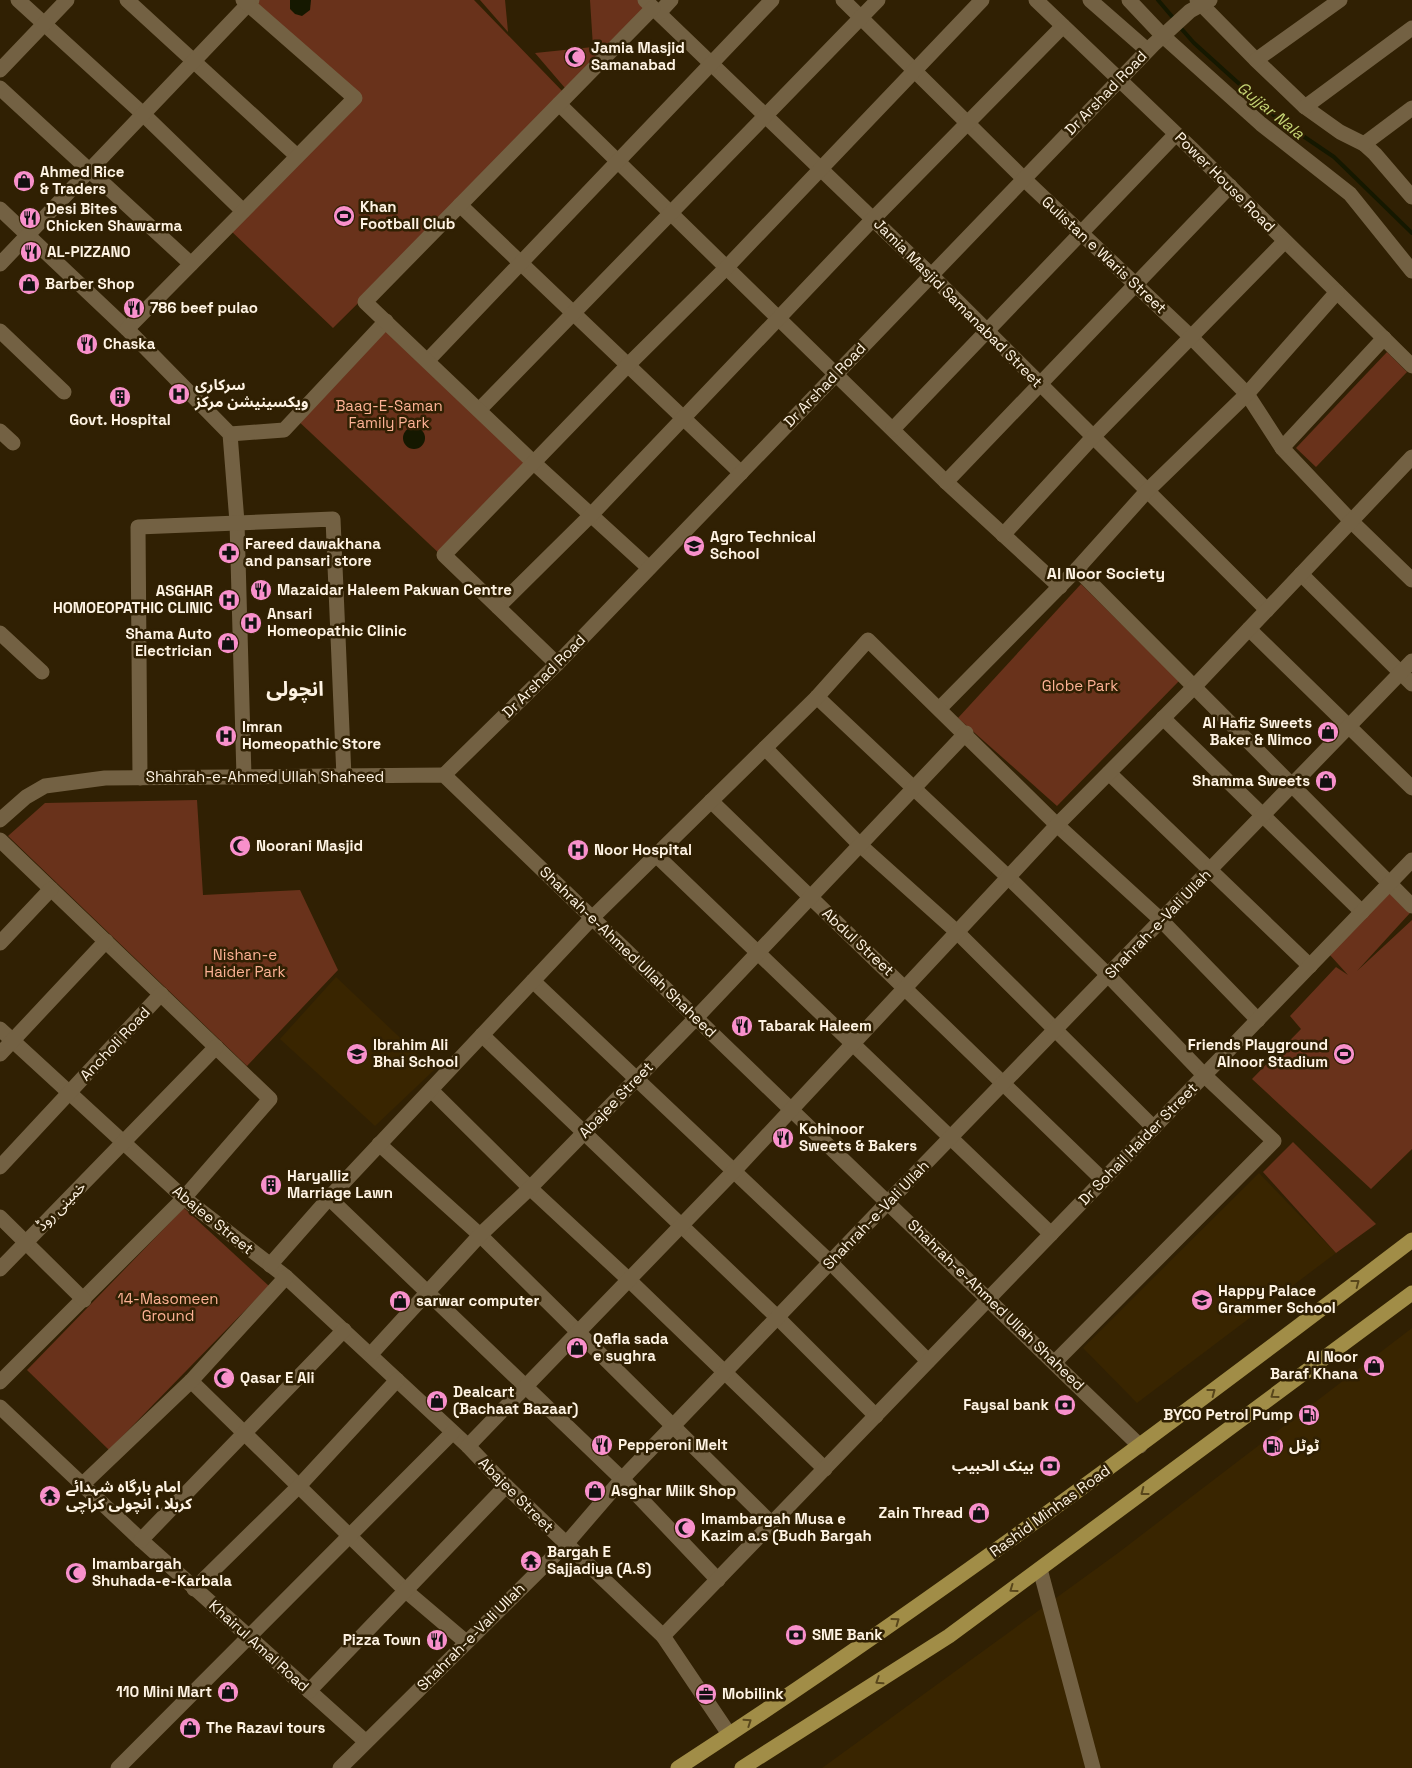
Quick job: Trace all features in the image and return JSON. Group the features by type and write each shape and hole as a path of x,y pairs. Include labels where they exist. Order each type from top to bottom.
{"main road":[{"name":"Rashid Minhas Road","path":"678,1768 879,1633 1140,1446 1412,1240"},
{"path":"742,1768 949,1636 1412,1293"}],"street":[{"path":"18,0 143,114 243,211"},
{"path":"0,70 67,0"},
{"path":"127,0 297,156"},
{"path":"650,568 533,462 366,302 652,7 671,0"},
{"path":"428,360 772,0"},
{"name":"Gulistan e Waris Street","path":"843,0 1024,179 1191,337 1247,394 1282,448 1351,521 1412,580"},
{"path":"479,410 672,214 765,115 878,0"},
{"path":"557,664 444,555 628,365 726,268 982,0"},
{"name":"Power House Road","path":"1036,0 1230,186 1284,242 1412,366"},
{"path":"1090,0 1147,50"},
{"path":"1129,0 1167,32 1261,124 1350,194 1412,271"},
{"path":"1256,60 1340,0"},
{"path":"1203,1 1256,60 1305,107 1340,132 1364,144 1411,193"},
{"name":"Dr Arshad Road","path":"444,775 557,664 1147,50 1203,1"},
{"path":"0,264 248,2 354,98 127,329"},
{"name":"Jamia Masjid Samanabad Street","path":"652,7 931,275 1267,610"},
{"path":"498,607 591,515 873,219 1063,26"},
{"path":"1305,107 1412,28"},
{"path":"0,88 191,264"},
{"path":"558,104 946,482 1060,587"},
{"path":"1364,144 1412,108"},
{"path":"893,429 1176,134"},
{"path":"946,482 1230,186"},
{"path":"460,204 741,473"},
{"path":"0,209 127,329 230,434 237,522 244,777"},
{"path":"1003,535 1093,437 1284,242"},
{"path":"940,708 1060,587 1147,491 1247,394 1337,292"},
{"path":"230,434 284,430 386,321"},
{"path":"0,331 64,392"},
{"path":"1282,448 1384,338"},
{"path":"0,431 13,443"},
{"path":"468,1446 577,1331 734,1171 1058,824 1164,718 1351,521 1410,465"},
{"path":"140,778 138,527 333,519 344,777"},
{"path":"1078,568 1193,688 1412,906"},
{"path":"1301,574 1412,684"},
{"path":"1249,629 1412,788"},
{"path":"0,633 42,672"},
{"path":"270,1265 379,1144 592,918 765,748 868,640 1058,824 1161,920 1258,1020"},
{"name":"Shahrah-e-Vali Ullah","path":"340,1768 365,1741 566,1544 622,1479 1412,661"},
{"path":"816,696 1008,877 1108,975 1204,1076 1274,1141 1055,1362"},
{"path":"1164,718 1362,912"},
{"name":"Abajee Street","path":"371,1354 480,1235 530,1188 695,1019 756,952 966,733"},
{"path":"765,748 860,845 957,932 1154,1128"},
{"path":"1109,773 1310,966"},
{"name":"Shahrah-e-Ahmed Ullah Shaheed","path":"0,820 26,797 45,786 105,778 444,775 695,1019 889,1201 1140,1446"},
{"name":"Abdul Street","path":"711,801 1104,1180"},
{"path":"0,840 270,1099 184,1198 0,1382"},
{"path":"656,855 1051,1234"},
{"name":"Dr Sohail Haider Street","path":"662,1636 1412,860"},
{"path":"0,943 51,889"},
{"path":"0,1054 106,941"},
{"path":"533,981 831,1262 928,1361"},
{"name":"Ancholi Road","path":"0,1167 70,1094 161,994"},
{"name":"Abajee Street","path":"0,1029 184,1198 286,1277 468,1446 506,1486 662,1636 730,1734"},
{"path":"482,1035 681,1224 876,1416"},
{"name":"خمینی روڈ","path":"0,1269 216,1047"},
{"path":"431,1090 530,1188 628,1279 825,1469"},
{"path":"379,1144 480,1235 772,1524"},
{"path":"329,1198 622,1479 718,1580"},
{"path":"0,1217 84,1300"},
{"path":"82,1485 191,1381 286,1277"},
{"path":"141,1540 344,1330"},
{"path":"194,1589 299,1486 397,1380"},
{"path":"191,1381 406,1591 466,1642"},
{"name":"Khairul Amal Road","path":"0,1407 194,1589 365,1741"},
{"path":"118,1768 351,1536 452,1432"},
{"path":"309,1691 506,1486"},
{"path":"1040,1569 1093,1768"}],"shaded area":[{"path":"290,0 311,0 310,10 302,16 295,14 290,9"},
{"path":"414,427 422,430 425,438 422,446 414,449 406,446 403,438 406,430"},
{"name":"Ibrahim Ali Bhai School","path":"336,977 434,1070 375,1126 280,1039"},
{"name":"Happy Palace Grammer School","path":"1259,1173 1336,1253 1137,1403 1083,1348"},
{"path":"1412,1328 1412,1768 822,1768 1118,1553"}],"green space":[{"path":"253,0 474,0 567,96 333,328 229,229 354,98"},
{"path":"480,0 505,0 508,32"},
{"path":"590,0 641,0 648,7 565,88 535,53 593,47"},
{"name":"Baag-E-Saman Family Park","path":"386,321 533,462 442,556 295,418"},
{"path":"1387,352 1407,372 1316,467 1296,448"},
{"name":"Globe Park","path":"1081,584 1179,681 1057,806 958,718"},
{"name":"Nishan-e Haider Park","path":"197,800 203,895 300,890 338,970 247,1066 8,836 45,803"},
{"name":"Friends Playground Alnoor Stadium","path":"1389,893 1410,913 1357,971 1412,920 1412,1149 1371,1189 1252,1079 1301,1029 1290,1016 1336,967 1348,975 1329,954"},
{"path":"1293,1142 1376,1224 1336,1253 1263,1172"},
{"name":"14-Masomeen Ground","path":"184,1208 269,1286 109,1450 27,1370"}],"waterway":[{"name":"Gujjar Nala","path":"1158,0 1175,20"},
{"name":"Gujjar Nala","path":"1179,26 1194,43 1278,119 1334,157 1412,233"}],"place":[{"name":"Jamia Masjid Samanabad","path":"575,57"},
{"name":"Ahmed Rice & Traders","path":"24,181"},
{"name":"Khan Football Club","path":"344,216"},
{"name":"Desi Bites Chicken Shawarma","path":"30,218"},
{"name":"AL-PIZZANO","path":"31,252"},
{"name":"Barber Shop","path":"29,284"},
{"name":"786 beef pulao","path":"134,308"},
{"name":"Chaska","path":"87,344"},
{"name":"سرکاری ویکسینیشن مرکز","path":"179,394"},
{"name":"Govt. Hospital","path":"120,397"},
{"name":"Agro Technical School","path":"694,546"},
{"name":"Fareed dawakhana and pansari store","path":"229,553"},
{"name":"Mazaidar Haleem Pakwan Centre","path":"261,590"},
{"name":"ASGHAR HOMOEOPATHIC CLINIC","path":"229,600"},
{"name":"Ansari Homeopathic Clinic","path":"251,623"},
{"name":"Shama Auto Electrician","path":"228,643"},
{"name":"Al Hafiz Sweets Baker & Nimco","path":"1328,732"},
{"name":"Imran Homeopathic Store","path":"226,736"},
{"name":"Shamma Sweets","path":"1326,781"},
{"name":"Noorani Masjid","path":"240,846"},
{"name":"Noor Hospital","path":"578,850"},
{"name":"Tabarak Haleem","path":"742,1026"},
{"name":"Ibrahim Ali Bhai School","path":"357,1054"},
{"name":"Friends Playground Alnoor Stadium","path":"1344,1054"},
{"name":"Kohinoor Sweets & Bakers","path":"783,1138"},
{"name":"Haryalliz Marriage Lawn","path":"271,1185"},
{"name":"Happy Palace Grammer School","path":"1202,1300"},
{"name":"sarwar computer","path":"400,1301"},
{"name":"Qafla sada e sughra","path":"577,1348"},
{"name":"Al Noor Baraf Khana","path":"1374,1366"},
{"name":"Qasar E Ali","path":"224,1378"},
{"name":"Dealcart (Bachaat Bazaar)","path":"437,1401"},
{"name":"Faysal bank","path":"1065,1405"},
{"name":"BYCO Petrol Pump","path":"1309,1415"},
{"name":"Pepperoni Melt","path":"602,1445"},
{"name":"ٹوٹل","path":"1273,1446"},
{"name":"بينک الحبيب","path":"1050,1466"},
{"name":"Asghar Milk Shop","path":"595,1491"},
{"name":"امام بارگاہ شہدائے کربلا ، انچولی کراچی","path":"50,1496"},
{"name":"Zain Thread","path":"979,1513"},
{"name":"Imambargah Musa e Kazim a.s (Budh Bargah","path":"685,1528"},
{"name":"Bargah E Sajjadiya (A.S)","path":"531,1561"},
{"name":"Imambargah Shuhada-e-Karbala","path":"76,1573"},
{"name":"SME Bank","path":"796,1635"},
{"name":"Pizza Town","path":"437,1640"},
{"name":"110 Mini Mart","path":"228,1692"},
{"name":"Mobilink","path":"706,1694"},
{"name":"The Razavi tours","path":"190,1728"}],"district":[{"name":"Al Noor Society","path":"1106,573"},
{"name":"انچولی","path":"295,689"}]}
